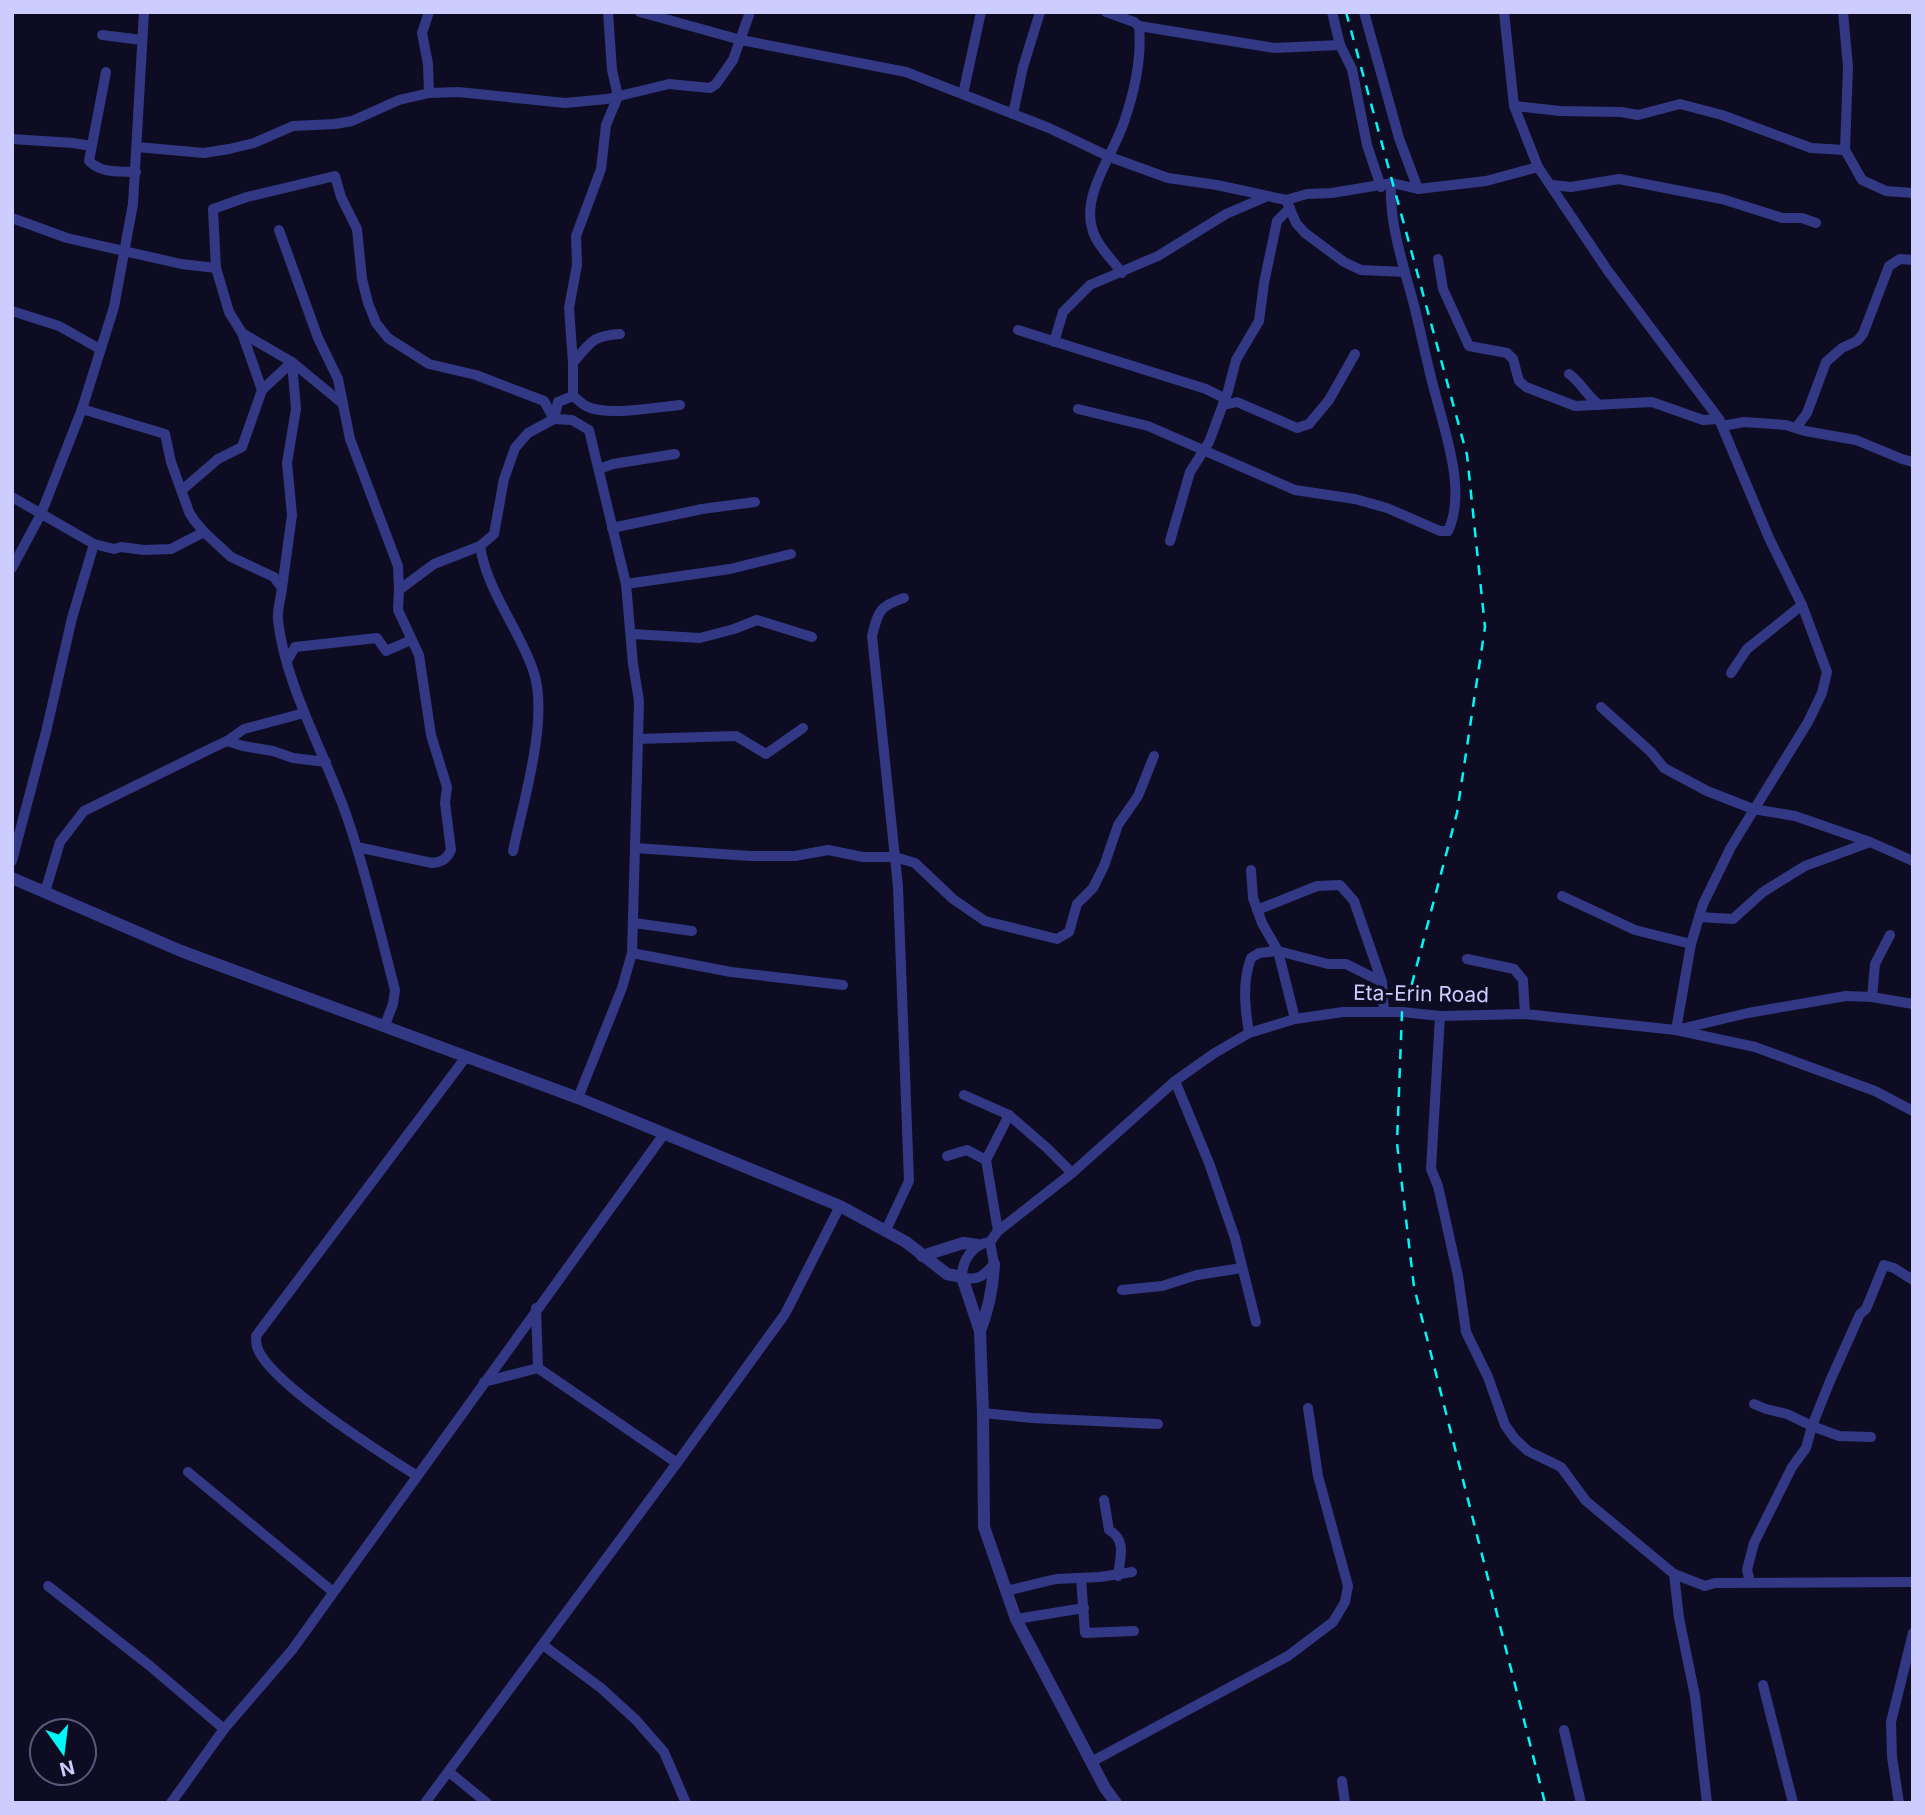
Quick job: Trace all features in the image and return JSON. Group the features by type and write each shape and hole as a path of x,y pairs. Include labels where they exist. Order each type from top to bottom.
{"street":[{"path":"12,568 41,514 82,409 114,307 126,250 136,172 144,12"},
{"path":"429,12 422,33 428,64 429,93"},
{"path":"573,396 569,308 577,265 576,236 601,169 606,125 618,96 612,70 608,12"},
{"path":"640,12 663,15 741,40 906,72 1049,128 1110,157 1168,178 1268,196 1288,204 1296,223 1305,233 1344,262 1361,270 1405,272"},
{"path":"137,147 204,153 229,149 254,143 293,126 352,121 399,100 429,93 458,92 565,103 618,96 669,84 710,88 724,74 741,40 750,12"},
{"path":"962,94 981,12"},
{"path":"1013,114 1023,67 1040,12"},
{"path":"1106,12 1139,26 1274,48 1340,45"},
{"path":"1078,409 1149,426 1296,490 1355,499 1387,508 1440,531 1448,531 1454,519 1457,501 1450,450 1386,185 1367,145 1352,69 1340,45 1332,12"},
{"path":"1364,12 1399,138 1418,189"},
{"path":"1504,12 1514,106 1538,167 1608,271 1721,423 1769,538 1802,604 1827,672 1822,693 1808,722 1731,847 1703,904 1691,944 1676,1030 1748,1013 1846,996 1913,1004"},
{"path":"1843,12 1848,67 1845,150 1862,180 1886,191 1913,193"},
{"path":"1122,273 1097,240 1091,226 1096,183 1124,123 1134,88 1139,26"},
{"path":"102,35 142,40"},
{"path":"106,72 89,161 97,168 136,172"},
{"path":"1514,106 1638,115 1680,104 1722,115 1811,148 1845,150"},
{"path":"12,139 91,146"},
{"path":"1170,541 1190,472 1204,450 1225,402 1236,360 1259,321 1277,221 1288,204 1307,194 1386,185 1418,189 1486,181 1538,167"},
{"path":"262,390 242,333 229,312 216,268 213,209 247,197 335,176 341,197 357,229 362,279 368,303 376,323 388,338 429,364 476,375 544,401 554,419"},
{"path":"1552,185 1571,187 1619,178 1722,200 1782,218 1802,218 1816,223"},
{"path":"1054,342 1063,312 1090,285 1158,256 1226,215 1268,196"},
{"path":"12,218 67,238 181,264 216,268"},
{"path":"279,230 317,338 338,379 354,452 398,566 398,610 419,655 431,735 447,787 445,803 452,850 441,862 432,863 357,847"},
{"path":"1438,259 1443,289 1469,346 1507,353 1513,359 1519,381 1526,387 1575,406 1652,402 1703,420 1786,425 1856,440 1882,449 1902,460 1913,461"},
{"path":"1796,428 1811,404 1826,362 1863,334 1889,266 1900,259 1913,260"},
{"path":"12,311 59,326 100,349"},
{"path":"1018,330 1206,389 1225,402 1237,402 1297,428 1309,424 1329,400 1355,354"},
{"path":"242,333 292,362 343,404"},
{"path":"573,363 593,340 601,335 620,334"},
{"path":"569,335 593,340"},
{"path":"182,490 218,459 242,447 262,390 292,362"},
{"path":"292,362 296,409 287,463 292,515 278,618 287,661 304,713 326,762 357,847 395,990 385,1025"},
{"path":"1569,374 1588,397 1599,405"},
{"path":"554,419 558,402 573,396"},
{"path":"573,396 587,407 597,409 633,410 680,405"},
{"path":"82,409 164,434 189,512 204,532 232,557 274,577 282,588"},
{"path":"399,590 434,564 480,546 494,534 504,479 515,448 528,433 554,419 572,420 589,430 626,584 639,702 632,953 622,988 578,1098"},
{"path":"599,469 613,464 675,454"},
{"path":"12,497 94,544 114,550 121,547 171,549 204,532"},
{"path":"612,528 702,509 755,502"},
{"path":"12,861 72,618 94,544"},
{"path":"480,546 484,567 533,670 537,691 536,734 513,851"},
{"path":"626,584 730,569 791,554"},
{"path":"886,1230 909,1181 898,887 872,636 878,613 889,603 904,598"},
{"path":"1731,673 1747,649 1802,604"},
{"path":"632,635 700,638 757,620 812,637"},
{"path":"287,661 295,647 377,638 386,651 411,640"},
{"path":"1601,707 1651,752 1664,768 1707,791 1753,809 1795,816 1870,842 1913,861"},
{"path":"45,892 60,842 83,811 227,741 244,729 304,713"},
{"path":"638,739 737,736 766,754 803,728"},
{"path":"227,741 293,758 326,762"},
{"path":"635,848 750,856 795,856 828,850 863,857 895,857 915,863 953,899 985,921 1057,939 1069,932 1077,904 1093,888 1104,866 1118,825 1138,796 1154,756"},
{"path":"1699,917 1733,919 1763,892 1804,866 1870,842"},
{"path":"1251,870 1253,898 1278,951 1295,1019"},
{"path":"12,878 180,951 578,1098 840,1206 906,1242 947,1274 979,1278 994,1264"},
{"path":"1257,910 1317,886 1340,885 1354,901 1382,982 1384,1012"},
{"path":"1562,896 1635,930 1691,944"},
{"path":"634,923 692,931"},
{"path":"1871,997 1875,964 1890,935"},
{"path":"1249,1033 1245,989 1251,958 1259,953 1278,951 1328,964 1346,964 1382,982"},
{"path":"632,953 731,972 843,985"},
{"path":"1467,959 1514,969 1523,980 1525,1014"},
{"name":"Eta-Erin Road","path":"962,1277 962,1269 984,1243 1072,1173 1175,1082 1213,1054 1249,1033 1295,1019 1343,1012 1440,1016 1525,1014 1676,1030 1755,1047 1875,1091 1913,1111"},
{"path":"1440,1016 1431,1170 1438,1186 1455,1263 1466,1332 1488,1377 1505,1425 1515,1439 1528,1451 1561,1467 1586,1501 1674,1574 1704,1586 1750,1582 1913,1581"},
{"path":"417,1476 345,1429 288,1384 257,1348 256,1336 466,1057"},
{"path":"1175,1082 1209,1163 1235,1238 1256,1322"},
{"path":"964,1095 1009,1115 1047,1147 1072,1173"},
{"path":"998,1231 986,1160 1009,1115"},
{"path":"171,1803 224,1729 292,1650 664,1134"},
{"path":"947,1156 967,1150 986,1160"},
{"path":"425,1803 785,1314 840,1206"},
{"path":"922,1256 963,1243 984,1243 994,1264 993,1292 980,1331"},
{"path":"1750,1582 1746,1570 1754,1542 1791,1468 1806,1448 1812,1426 1884,1265 1895,1268 1913,1280"},
{"path":"1122,1290 1162,1286 1197,1275 1242,1268"},
{"path":"962,1277 980,1331 984,1413 984,1527 1016,1619 1105,1788 1116,1803"},
{"path":"536,1308 538,1368"},
{"path":"484,1382 538,1368 677,1463"},
{"path":"1754,1404 1787,1413 1812,1426 1847,1438 1871,1437"},
{"path":"1093,1761 1288,1656 1333,1622 1345,1602 1348,1586 1318,1476 1308,1408"},
{"path":"984,1413 1158,1424"},
{"path":"188,1472 269,1536 332,1591"},
{"path":"1104,1500 1109,1530 1120,1539 1122,1547 1118,1576"},
{"path":"1006,1591 1056,1579 1118,1576 1132,1572"},
{"path":"1674,1574 1679,1618 1695,1696 1707,1803"},
{"path":"1081,1578 1085,1633 1134,1631"},
{"path":"47,1586 150,1665 224,1729"},
{"path":"1016,1619 1084,1608"},
{"path":"1899,1803 1892,1757 1891,1722 1913,1633"},
{"path":"543,1645 601,1688 636,1720 664,1752 686,1803"},
{"path":"1763,1685 1793,1803"},
{"path":"1564,1730 1581,1803"},
{"path":"449,1772 488,1803"},
{"path":"1342,1781 1345,1803"}],"railway":[{"path":"1346,12 1467,455 1485,627 1457,813 1409,995 1402,1012 1397,1143 1414,1287 1545,1803"}]}
